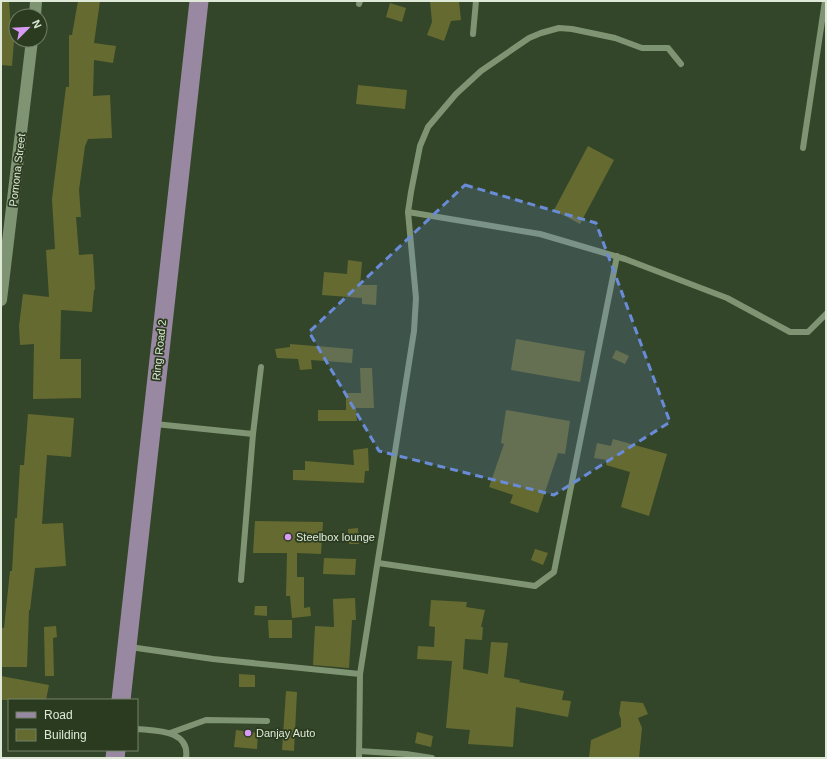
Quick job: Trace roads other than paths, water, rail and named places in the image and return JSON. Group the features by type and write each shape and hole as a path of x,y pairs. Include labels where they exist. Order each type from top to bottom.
{"main road":[{"name":"Ring Road 2","path":"121,699 199,1"}],"street":[{"name":"Pomona Street","path":"1,300 31,48"}],"lane":[{"path":"473,34 476,1"},
{"path":"803,148 825,1"},
{"path":"432,758 406,754 359,755 360,674 414,331 416,298 408,212 420,146 428,127 439,112 466,83 480,71 529,38 558,28 572,29 615,38 642,48 668,48 682,64"},
{"path":"408,212 540,234 616,256 727,298 790,332 808,332 826,314"},
{"path":"378,563 535,586 554,572 616,256"},
{"path":"241,580 252,434 261,367"},
{"path":"151,424 252,434"},
{"path":"127,646 213,659 360,674"},
{"path":"170,733 206,720 267,721"},
{"path":"138,729 170,733 179,738 184,743 187,751 186,758"}],"place":[{"name":"Steelbox lounge","path":"288,537"},
{"name":"Danjay Auto","path":"248,733"}]}
